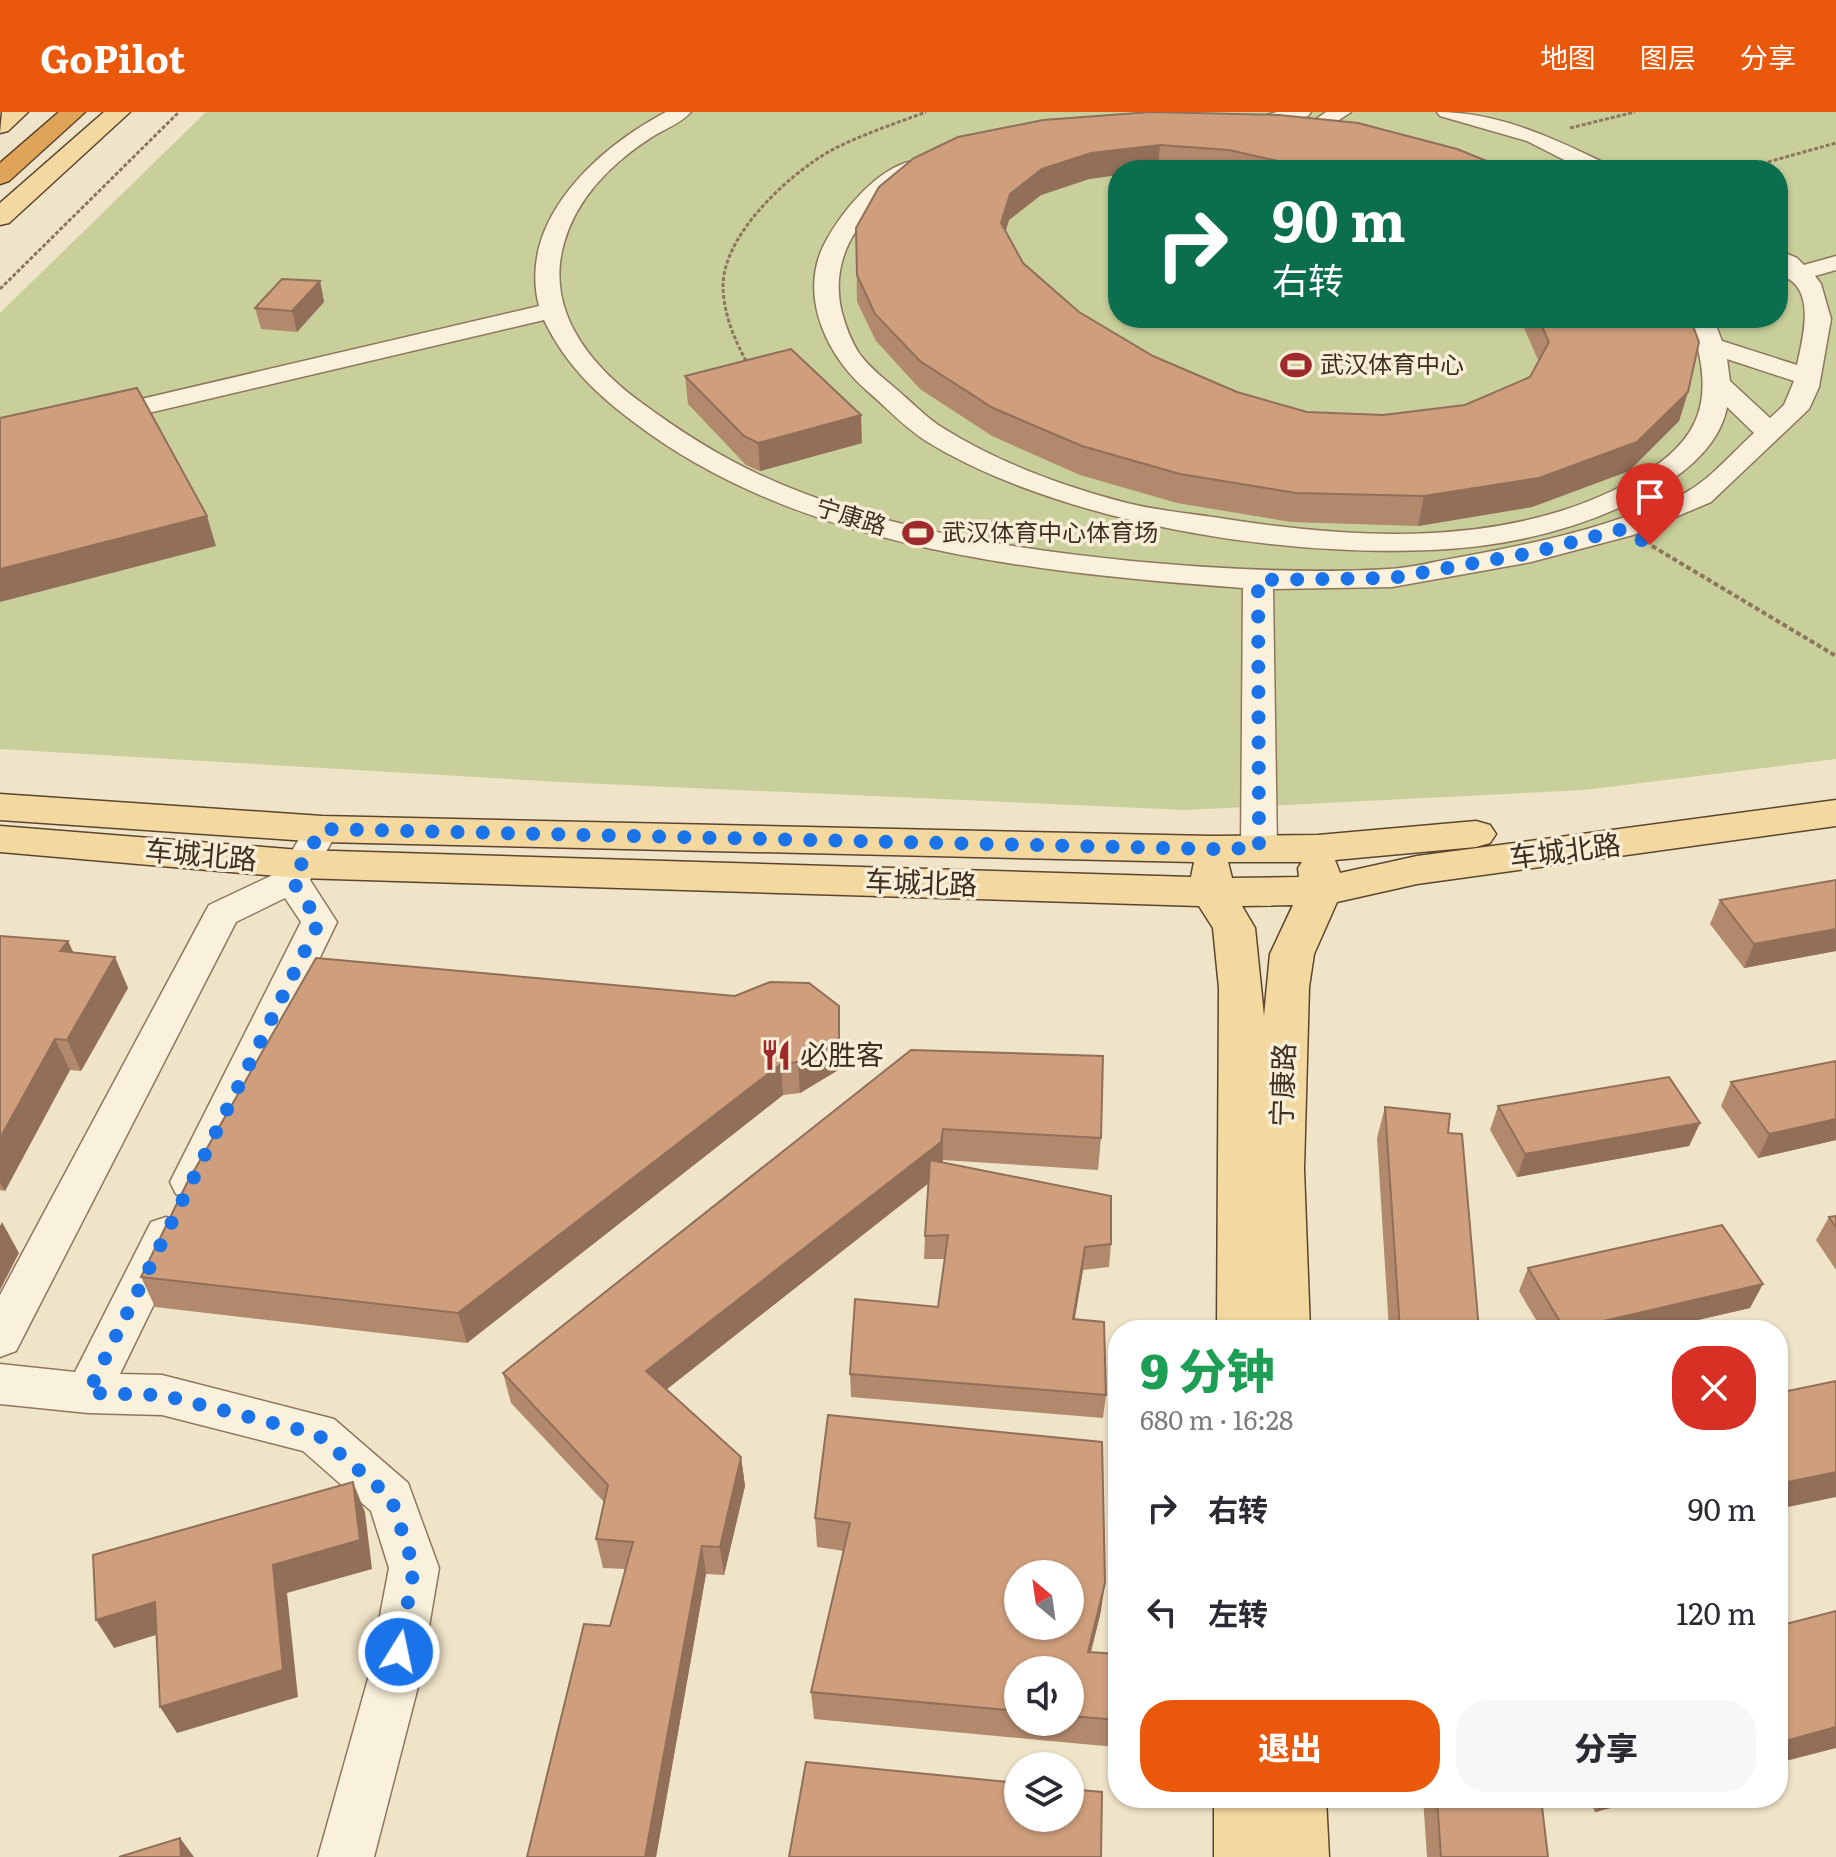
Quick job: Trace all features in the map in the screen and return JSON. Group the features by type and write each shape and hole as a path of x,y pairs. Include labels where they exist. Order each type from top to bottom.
{"highway":[{"path":"0,149 42,112"},
{"path":"0,176 73,112"}],"main road":[{"path":"0,126 16,112"},
{"path":"0,217 118,112"},
{"name":"车城北路","path":"0,807 322,829 1211,871 1259,848 1320,870 1496,832 1836,789"},
{"name":"车城北路","path":"0,839 296,872 1417,870 1836,813"},
{"name":"宁康路","path":"1284,1320 1280,1169 1287,987 1292,954 1320,870"},
{"path":"1211,871 1234,928 1241,988 1243,1320"},
{"path":"1245,1808 1246,1857"},
{"path":"1295,1808 1297,1857"}],"street":[{"name":"宁康路","path":"681,112 660,122 587,179 565,211 550,243 545,285 561,332 591,374 636,414 690,449 798,501 907,535 1052,562 1211,577 1258,580 1392,578 1520,555 1623,529 1701,496 1796,409 1807,382"},
{"path":"1233,121 1306,121 1341,112"},
{"path":"1447,112 1534,137 1581,160"},
{"path":"1306,121 1350,135"},
{"path":"1496,128 1555,160"},
{"path":"932,158 901,173 876,195 840,231 827,262 824,290 829,313 848,360 926,428 958,447 1032,481 1117,509 1233,530 1317,538 1486,536 1547,524 1604,505 1636,490 1681,459 1711,423 1719,385 1704,328"},
{"path":"1789,271 1836,263"},
{"path":"1712,351 1807,382 1819,319 1809,284 1789,271"},
{"path":"0,440 554,310"},
{"path":"1719,385 1770,433"},
{"path":"1681,459 1688,501"},
{"path":"1139,513 1211,577"},
{"path":"1171,519 1293,579"},
{"path":"1426,539 1520,555"},
{"path":"1258,580 1259,848"},
{"path":"0,1338 222,914 296,872 322,829"},
{"path":"88,1393 319,922 296,872"},
{"path":"0,1384 88,1393 162,1395 317,1434 391,1498 414,1568 394,1679 346,1857"}],"path":[{"path":"0,289 179,112"},
{"path":"749,367 733,340 723,283 735,244 767,200 815,160 926,112"},
{"path":"1534,137 1635,112"},
{"path":"1775,160 1836,143"},
{"path":"1623,529 1836,656"}],"green space":[{"name":"武汉体育中心体育场","path":"206,112 1836,112 1836,759 1584,790 1185,810 559,782 0,749 0,313"}],"building":[{"path":"1151,112 1279,115 1358,123 1457,149 1484,160 1273,160 1229,150 1160,145 1091,153 1042,169 1010,194 1001,223 1023,263 1079,312 1153,356 1237,392 1307,412 1383,415 1465,405 1530,377 1549,342 1543,328 1694,328 1699,342 1688,392 1637,442 1539,478 1424,496 1296,493 1180,474 1082,446 993,408 920,361 875,314 857,275 856,228 879,187 914,158 958,137 1043,120"},
{"path":"282,279 320,281 292,311 255,308"},
{"path":"791,349 861,415 758,443 744,436 685,376"},
{"path":"137,388 207,516 0,569 0,418"},
{"path":"1836,880 1836,929 1754,944 1720,900"},
{"path":"0,936 68,941 60,951 115,957 67,1040 55,1039 0,1138"},
{"path":"316,958 735,996 770,982 809,983 839,1006 839,1038 798,1062 781,1064 458,1313 141,1277 187,1183"},
{"path":"911,1050 1103,1056 1101,1138 943,1129 941,1142 646,1371 741,1457 720,1547 702,1546 645,1857 527,1857 584,1624 610,1626 633,1542 596,1539 608,1485 503,1373"},
{"path":"1836,1061 1836,1119 1769,1134 1731,1082"},
{"path":"1669,1077 1700,1123 1525,1154 1498,1106"},
{"path":"1385,1107 1450,1114 1448,1133 1462,1134 1478,1320 1399,1320"},
{"path":"930,1160 1111,1196 1111,1244 1085,1247 1073,1319 1104,1322 1106,1395 850,1374 855,1299 938,1307 948,1235 925,1236"},
{"path":"1722,1225 1763,1284 1608,1320 1559,1320 1528,1268"},
{"path":"1836,1381 1836,1472 1788,1482 1788,1391"},
{"path":"828,1415 1102,1442 1105,1583 1088,1652 1108,1653 1108,1719 1084,1717 1084,1656 1004,1656 1004,1710 811,1692 850,1523 815,1518"},
{"path":"353,1482 360,1540 273,1565 283,1670 160,1707 155,1602 96,1620 93,1555"},
{"path":"1836,1611 1836,1727 1788,1740 1788,1623"},
{"path":"806,1762 1004,1782 1004,1832 1084,1832 1084,1790 1102,1792 1101,1857 789,1857"},
{"path":"1438,1808 1542,1808 1548,1857 1441,1857"},
{"path":"180,1838 181,1857 119,1857"}],"place":[{"name":"武汉体育中心","path":"1296,365"},
{"name":"武汉体育中心体育场","path":"918,533"},
{"name":"必胜客","path":"776,1055"}],"route":[{"path":"399,1652 414,1568 391,1498 317,1434 162,1395 88,1393 319,922 292,880 322,829 1259,848 1258,580 1392,578 1531,553 1623,529 1650,545"}]}
